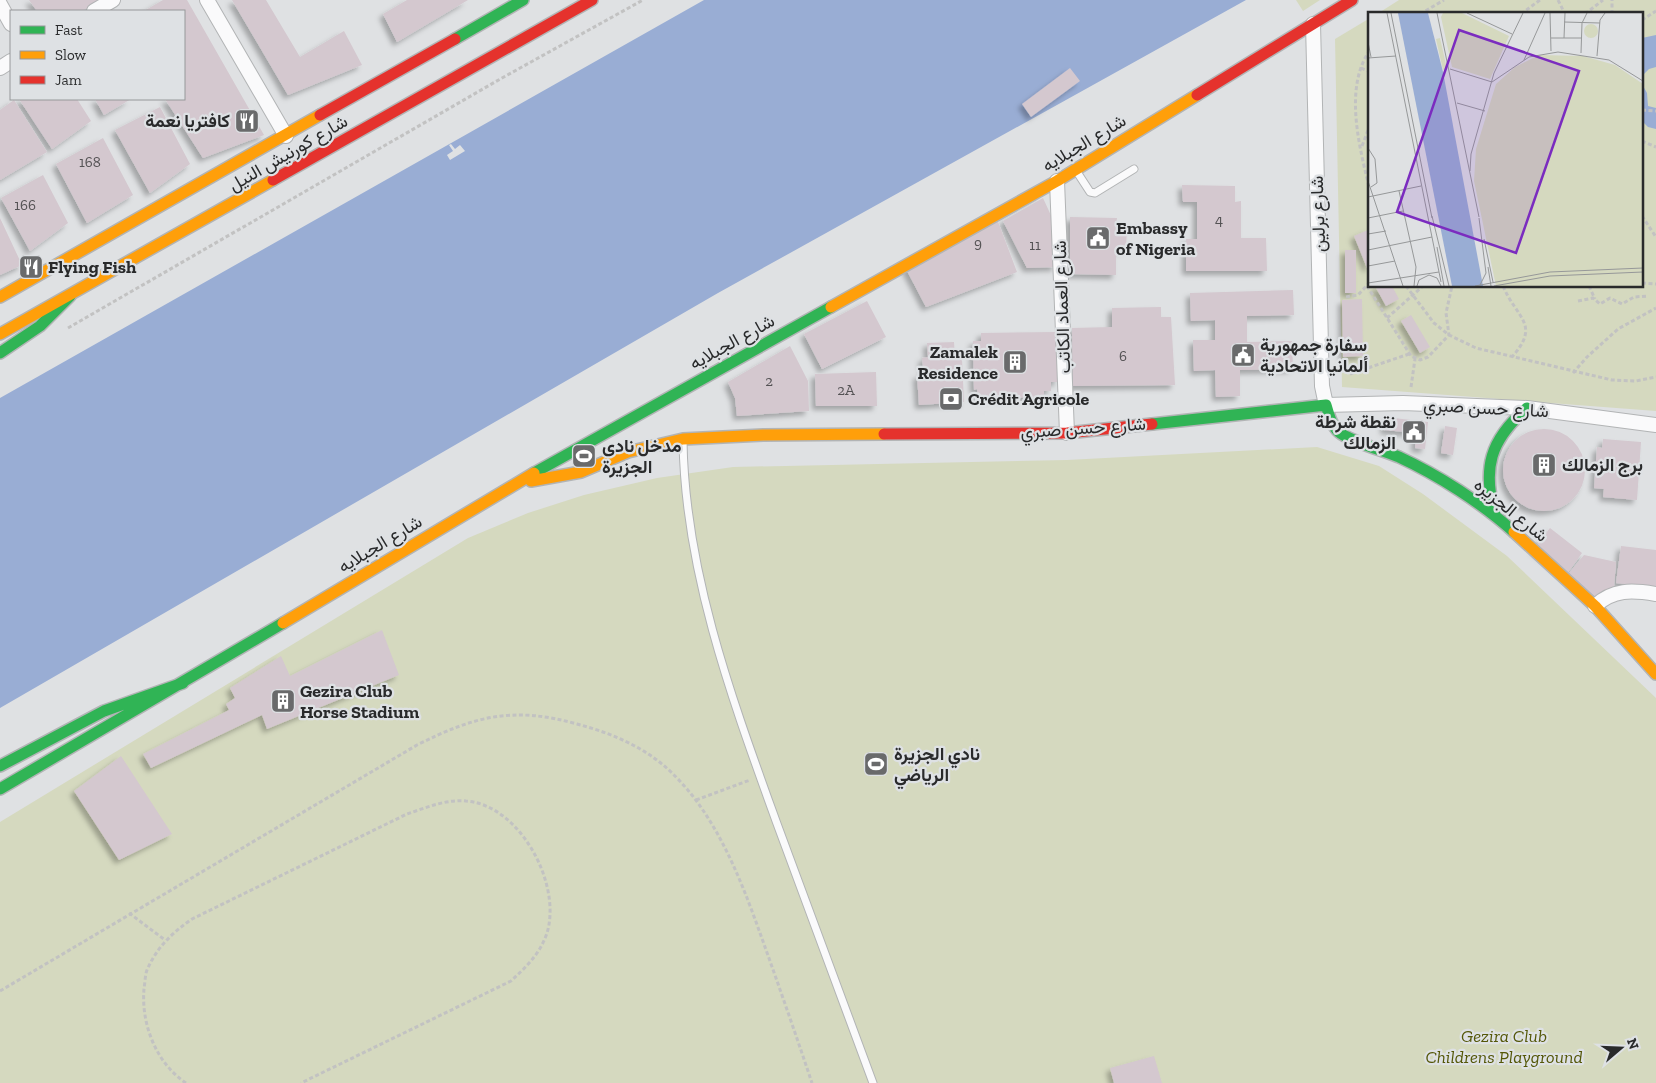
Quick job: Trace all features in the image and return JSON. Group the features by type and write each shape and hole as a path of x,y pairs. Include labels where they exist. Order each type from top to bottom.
{"main road":[{"name":"شارع كورنيش النيل","path":"0,298 522,0"},
{"name":"شارع كورنيش النيل","path":"0,334 592,0"},
{"name":"شارع الجبلايه","path":"0,788 183,683 514,484 1057,181 1352,0"},
{"path":"0,353 40,326 70,296"},
{"name":"شارع حسن صبري","path":"514,484 581,472 628,452 683,439 763,436 1067,432 1326,405"},
{"name":"شارع الجزيره","path":"1326,405 1331,422 1340,433 1401,458 1464,494 1495,515 1595,606 1656,674"},
{"path":"1495,515 1487,481 1489,464 1502,432 1527,408"},
{"path":"0,766 104,711 183,683"},
{"name":"شارع الجبلايه","path":"0,801 116,729 128,715"}],"street":[{"path":"96,10 113,0"},
{"path":"207,0 286,136"},
{"path":"0,4 10,22"},
{"name":"شارع برلين","path":"1313,24 1322,376 1326,405"},
{"name":"شارع العماد الكاتب","path":"1057,181 1067,432"},
{"name":"شارع حسن صبري","path":"1326,405 1403,403 1527,408 1656,425"},
{"path":"1595,606 1604,598 1615,593 1640,592 1656,594"}],"lane":[{"path":"1076,169 1090,192 1095,193 1134,169"},
{"path":"683,439 683,465 695,556 719,653 760,776 872,1083"}],"path":[{"path":"65,330 642,0"},
{"path":"1426,12 1444,0"},
{"path":"1523,12 1540,0"},
{"path":"1558,0 1564,12"},
{"path":"1588,12 1603,0"},
{"path":"1644,19 1656,11"},
{"path":"1368,54 1356,80 1355,92 1361,147 1368,181"},
{"path":"1361,68 1368,71"},
{"path":"1361,147 1368,131"},
{"path":"1644,142 1656,148"},
{"path":"1644,219 1656,237"},
{"path":"1346,297 1358,295 1367,286"},
{"path":"1368,288 1415,359 1420,360 1428,357 1449,335"},
{"path":"1407,288 1434,323 1449,335 1476,348 1573,372 1624,381 1656,377"},
{"path":"1387,318 1421,288"},
{"path":"1449,335 1446,313 1452,288"},
{"path":"1505,288 1527,330 1525,340 1512,357"},
{"path":"1590,288 1595,299 1600,304 1610,298 1622,304 1634,296 1648,296"},
{"path":"1578,301 1595,299"},
{"path":"1573,372 1618,329 1631,320 1656,308"},
{"path":"1350,374 1410,354"},
{"path":"1411,387 1415,359"},
{"path":"0,991 129,913 417,745 451,728 488,716 527,715 565,720 603,730 638,747 670,771 696,800 729,854 752,911 812,1083"},
{"path":"696,800 760,776"},
{"path":"186,1083 175,1075 159,1055 149,1032 143,1002 146,972 165,940 192,919 407,814 436,804 466,801 492,808 514,822 532,847 543,874 550,907 547,932 536,957 511,982 301,1083"},
{"path":"129,913 165,940"}],"green space":[{"path":"1296,0 1320,0 1303,11"},
{"path":"1399,0 1656,0 1656,411 1342,387 1335,39 1368,19 1368,288 1644,288 1644,12 1380,12"},
{"name":"نادي الجزيرة الرياضي","path":"1317,447 1379,466 1423,494 1507,556 1656,698 1656,1083 0,1083 0,822 468,538 528,513 584,495 657,478 733,467 1067,460"}],"water":[{"path":"704,0 1246,0 718,293 0,708 0,398"},
{"path":"1656,35 1656,67 1649,69 1644,74 1644,38"},
{"path":"1644,88 1647,93 1648,106 1656,108 1656,129 1648,127 1644,123"}],"pier":[{"path":"451,144 455,149 460,145 465,151 450,160 447,155 453,151 449,145"}],"building":[{"path":"29,0 101,0 84,10 36,10"},
{"path":"163,0 187,0 264,135 203,158 166,100 185,100 185,10 146,10"},
{"path":"232,0 266,0 300,57 344,31 362,65 288,95"},
{"path":"407,0 468,0 397,42 383,14"},
{"path":"1070,68 1080,81 1031,117 1022,104"},
{"path":"14,100 47,152 0,180 0,110"},
{"path":"20,100 78,100 91,121 52,149"},
{"path":"96,100 129,100 104,115"},
{"path":"160,107 190,164 150,193 115,130"},
{"path":"103,138 133,195 87,223 56,164"},
{"path":"43,175 68,223 30,251 1,198"},
{"path":"1182,185 1235,186 1235,202 1241,201 1241,238 1266,238 1267,271 1186,271 1186,239 1197,239 1197,202 1183,202"},
{"path":"1043,198 1054,222 1056,267 1027,268 1003,221"},
{"name":"Embassy of Nigeria","path":"1070,217 1117,218 1116,226 1127,226 1126,250 1116,250 1116,275 1070,274"},
{"path":"0,218 22,265 0,275"},
{"path":"997,219 1017,272 926,307 905,267"},
{"path":"1368,230 1368,268 1367,268 1354,236"},
{"path":"1345,250 1356,250 1356,293 1345,293"},
{"path":"1376,288 1393,288 1399,299 1386,306"},
{"name":"سفارة جمهورية ألمانيا الاتحادية","path":"1293,290 1294,315 1247,316 1247,342 1292,341 1293,369 1240,370 1240,396 1216,397 1215,370 1194,371 1193,340 1215,340 1215,320 1191,321 1190,293"},
{"path":"1362,299 1363,356 1343,357 1342,300"},
{"path":"867,301 886,337 822,369 804,334"},
{"path":"1161,307 1161,317 1171,317 1175,385 1073,386 1072,328 1112,327 1112,308"},
{"path":"1411,315 1430,347 1420,353 1401,321"},
{"name":"Zamalek Residence","path":"1057,332 1058,382 1051,382 1051,391 1044,391 1044,397 978,399 977,389 974,390 973,341 981,341 981,333"},
{"path":"954,342 955,359 962,359 964,402 919,405 917,375 924,374 922,358 928,357 927,343"},
{"path":"790,346 808,381 809,411 737,416 735,398 728,382"},
{"path":"876,372 877,406 816,406 815,374"},
{"name":"نقطة شرطة الزمالك","path":"1385,417 1428,422 1425,449 1415,448 1416,433 1384,430"},
{"path":"1445,426 1457,428 1453,455 1441,453"},
{"name":"برج الزمالك","path":"1544,429 1560,432 1573,441 1582,454 1585,470 1582,486 1573,499 1560,508 1544,511 1528,508 1515,499 1506,486 1503,470 1506,454 1515,441 1528,432"},
{"path":"1603,439 1641,442 1637,500 1603,497 1604,489 1594,488 1597,447 1602,448"},
{"path":"1550,528 1582,553 1567,574 1534,549"},
{"path":"1621,546 1656,550 1656,588 1616,583"},
{"path":"1584,555 1616,562 1614,586 1594,601 1569,573"},
{"name":"Gezira Club Horse Stadium","path":"382,630 399,675 267,729 262,715 151,768 143,754 229,710 226,704 235,698 230,688 281,656 290,676"},
{"path":"121,756 172,834 119,860 74,791"},
{"path":"1154,1056 1162,1083 1114,1083 1110,1068"}],"traffic: fast":[{"path":"455,39 523,0"},
{"path":"0,353 40,326 70,296"},
{"path":"534,473 831,307"},
{"path":"1152,424 1326,405 1331,420 1339,432 1359,442 1399,457 1429,472 1474,500 1514,532"},
{"path":"1495,515 1489,483 1492,456 1505,432 1527,408"},
{"path":"0,789 283,623"},
{"path":"0,766 104,711 183,683"}],"traffic: slow":[{"path":"831,307 1057,181 1197,95"},
{"path":"0,297 320,115"},
{"path":"0,334 273,180"},
{"path":"531,481 581,472 628,452 683,439 763,435 884,434"},
{"path":"283,623 534,473"},
{"path":"1514,532 1595,606 1656,674"}],"traffic: jam":[{"path":"273,180 592,0"},
{"path":"1197,95 1352,0"},
{"path":"320,115 455,39"},
{"path":"884,434 1067,433 1152,424"}],"place":[{"name":"كافتريا نعمة","path":"247,121"},
{"name":"Embassy of Nigeria","path":"1098,238"},
{"name":"Flying Fish","path":"31,267"},
{"name":"سفارة جمهورية ألمانيا الاتحادية","path":"1243,355"},
{"name":"Zamalek Residence","path":"1015,362"},
{"name":"Crédit Agricole","path":"951,399"},
{"name":"نقطة شرطة الزمالك","path":"1414,432"},
{"name":"مدخل نادى الجزيرة","path":"584,456"},
{"name":"برج الزمالك","path":"1544,465"},
{"name":"Gezira Club Horse Stadium","path":"283,701"},
{"name":"نادي الجزيرة الرياضي","path":"876,764"}],"park label":[{"name":"Gezira Club Childrens Playground","path":"1504,1046"}]}
